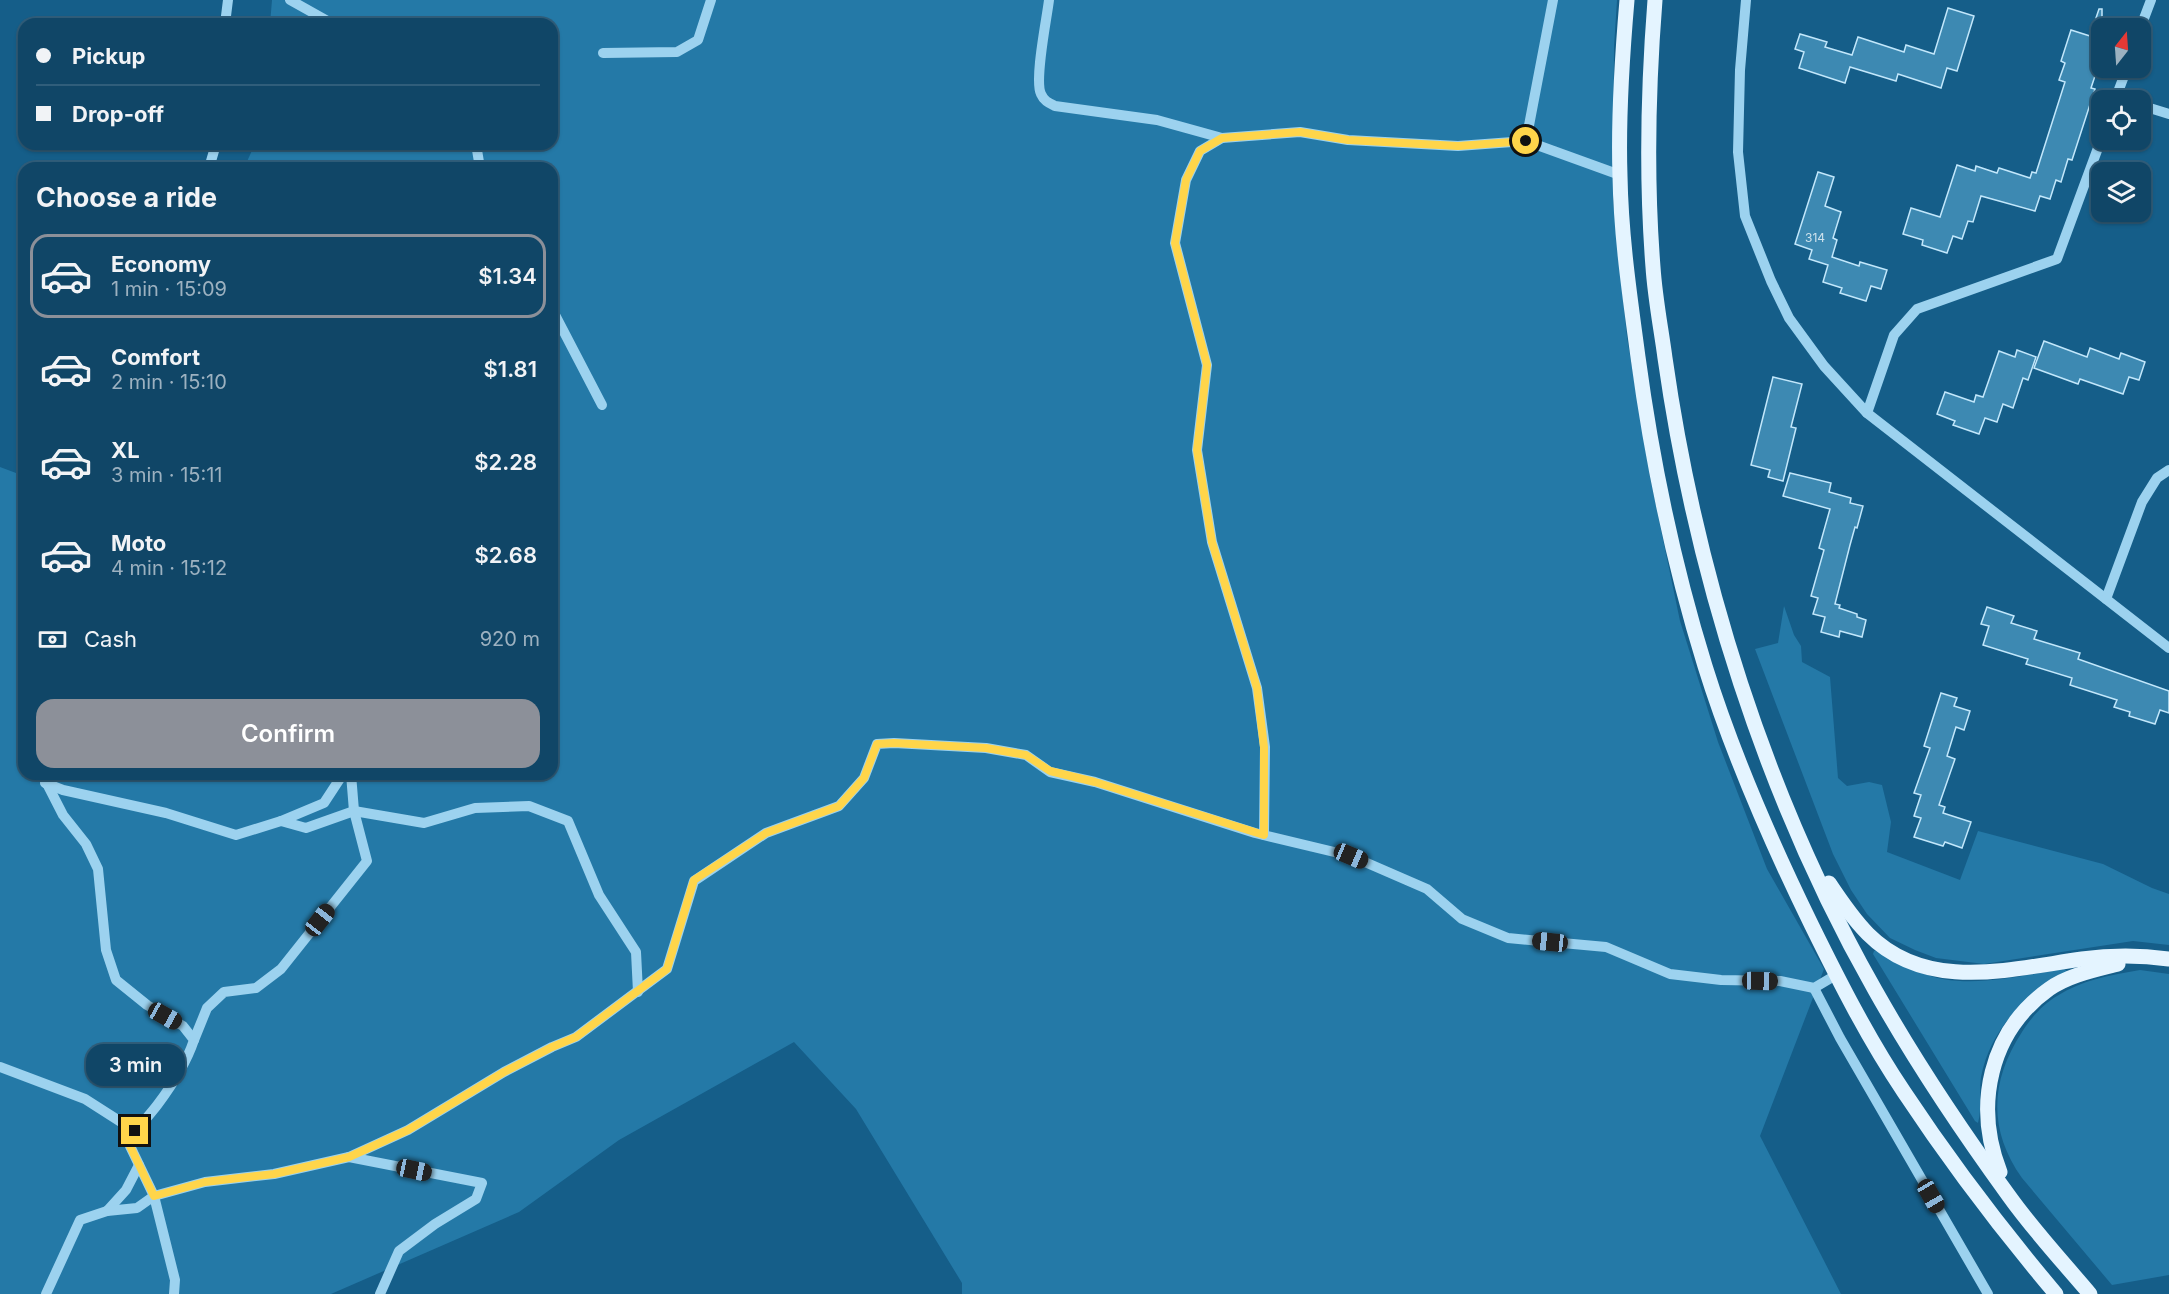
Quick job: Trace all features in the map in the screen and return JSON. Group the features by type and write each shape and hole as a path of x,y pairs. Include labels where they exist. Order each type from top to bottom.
{"main road":[{"path":"1627,0 1620,175 1627,274 1646,416 1673,546 1706,667 1738,761 1796,893 1836,975 1902,1090 1990,1215 2056,1294"},
{"path":"1655,0 1648,175 1653,272 1674,418 1701,545 1734,660 1767,759 1801,841 1874,989 1926,1073 2010,1198 2090,1294"},
{"path":"1801,841 1850,913 1869,935 1910,961 1949,972 1971,974 2085,958 2147,956 2169,959"},
{"path":"2010,1198 1993,1156 1987,1115 1990,1080 1996,1058 2006,1038 2018,1019 2050,989 2067,979 2147,956"}],"street":[{"path":"226,18 228,0"},
{"path":"290,0 322,18"},
{"path":"603,53 677,52 698,40 711,0"},
{"path":"1049,0 1040,69 1040,93 1047,102 1055,106 1157,120 1222,138 1300,132 1348,140 1458,146 1526,141 1620,175"},
{"path":"1526,141 1553,0"},
{"path":"1746,0 1740,70 1738,152 1745,216 1771,281 1789,318 1824,366 1867,413 2169,648"},
{"path":"2144,18 2151,0"},
{"path":"2151,108 2169,114"},
{"path":"1222,138 1200,151 1186,180 1175,243 1207,365 1197,450 1212,542 1257,688 1264,747 1264,835"},
{"path":"1867,413 1894,334 1917,309 2057,259 2097,150"},
{"path":"558,321 602,405"},
{"path":"2106,599 2142,502 2157,478 2169,470"},
{"path":"46,1294 80,1220 106,1211 138,1208 154,1196 205,1182 274,1174 349,1157 408,1130 504,1072 576,1037 667,969 694,880 766,833 839,806 864,778 877,744 986,748 1026,755 1050,771 1095,782 1264,835 1351,856 1427,889 1462,919 1508,938 1606,947 1670,974 1721,980 1780,981 1814,988 1836,975"},
{"path":"45,780 63,815 86,844 98,869 106,950 116,980 147,1005 183,1026 194,1040"},
{"path":"47,780 63,790 166,813 236,835 281,821 324,803 339,780"},
{"path":"174,1294 175,1280 154,1196 130,1146 135,1131 157,1106 187,1061 207,1008 224,992 256,988 281,969 367,861 354,811 351,780"},
{"path":"281,821 306,828 354,811 424,823 475,808 529,806 568,821 599,895 636,952 638,992"},
{"path":"1814,988 1845,1048 1988,1294"},
{"path":"0,1067 85,1100 135,1131"},
{"path":"349,1157 482,1183 476,1199 435,1224 399,1251 380,1294"},
{"path":"106,1211 126,1190 139,1165"}],"shaded area":[{"path":"272,0 1617,0 1614,47 1613,201 1627,337 1650,477 1680,621 1718,742 1767,869 1824,969 1760,1136 1841,1294 962,1294 962,1283 856,1109 794,1042 619,1140 519,1212 331,1294 0,1294 0,467 18,474 18,780 558,780 558,162 247,162 252,150 558,150 558,18 270,18"},
{"path":"1784,606 1794,635 1801,646 1802,662 1830,677 1838,778 1847,786 1869,782 1882,785 1891,822 1887,852 1960,880 1978,831 2103,864 2169,894 2169,945 2133,941 1984,964 1936,958 1890,938 1867,914 1851,890 1833,854 1755,649 1778,643"},
{"path":"1877,950 1919,972 1954,981 1991,980 2064,969 2067,971 2066,974 2023,1003 2011,1015 1992,1044 1981,1077 1978,1123 1873,954"},
{"path":"2140,970 2169,974 2169,1275 2112,1285 2022,1178 2003,1142 1997,1105 1999,1087 2011,1050 2025,1027 2042,1007 2067,990 2086,982"}],"building":[{"path":"1948,8 1974,16 1957,71 1947,68 1941,88 1898,74 1896,81 1850,67 1845,83 1799,68 1804,52 1795,49 1800,34 1827,42 1825,47 1852,55 1858,37 1904,52 1906,45 1934,54"},
{"path":"2099,9 2102,9 2102,18 2096,18"},
{"path":"2071,30 2090,36 2091,33 2091,78 2094,78 2091,88 2095,89 2091,90 2091,101 2072,160 2068,159 2061,182 2056,180 2050,199 2040,196 2035,211 1981,196 1973,222 1968,221 1962,239 1953,236 1947,253 1922,245 1923,240 1903,234 1911,208 1940,217 1957,165 1975,171 1976,166 1997,173 1999,168 2030,178 2032,172 2036,173 2065,82 2059,80 2065,63 2061,61"},
{"path":"1818,172 1834,177 1825,206 1841,212 1833,238 1837,240 1832,257 1859,266 1860,262 1887,270 1881,289 1871,286 1866,301 1840,293 1842,288 1823,282 1828,265 1809,259 1812,250 1795,244"},
{"path":"2044,341 2087,357 2090,348 2119,359 2121,353 2145,362 2139,380 2129,377 2123,394 2080,379 2078,384 2034,368"},
{"path":"2017,350 2036,357 2028,380 2023,378 2013,408 2003,404 1997,422 1985,418 1979,434 1953,425 1955,421 1937,414 1945,392 1974,402 1976,395 1983,397 1999,351 2015,357"},
{"path":"1773,377 1802,384 1791,427 1796,428 1783,481 1768,477 1770,470 1751,465"},
{"path":"1790,473 1831,483 1829,492 1851,498 1850,503 1863,506 1857,528 1855,527 1835,604 1866,620 1862,637 1840,631 1839,637 1821,632 1825,617 1813,614 1818,598 1811,596 1824,550 1819,548 1830,509 1783,496"},
{"path":"1987,607 2014,616 2011,623 2037,631 2034,639 2080,653 2078,659 2169,691 2169,713 2160,710 2155,724 2129,716 2130,712 2114,707 2117,700 2070,685 2072,678 2026,664 2028,659 1983,645 1989,626 1981,624"},
{"path":"1941,693 1957,698 1954,706 1970,711 1964,730 1956,727 1947,756 1955,759 1939,805 1945,807 1943,813 1971,822 1962,848 1945,842 1943,846 1914,837 1921,818 1914,816 1921,795 1914,793 1930,748 1924,746"}],"route":[{"path":"135,1131 130,1146 154,1196 205,1182 274,1174 349,1157 408,1130 504,1072 576,1037 667,969 694,880 766,833 839,806 864,778 877,744 986,748 1026,755 1050,771 1095,782 1264,835 1264,747 1257,688 1212,542 1197,450 1207,365 1175,243 1186,180 1200,151 1222,138 1300,132 1348,140 1458,146 1526,141"}]}
